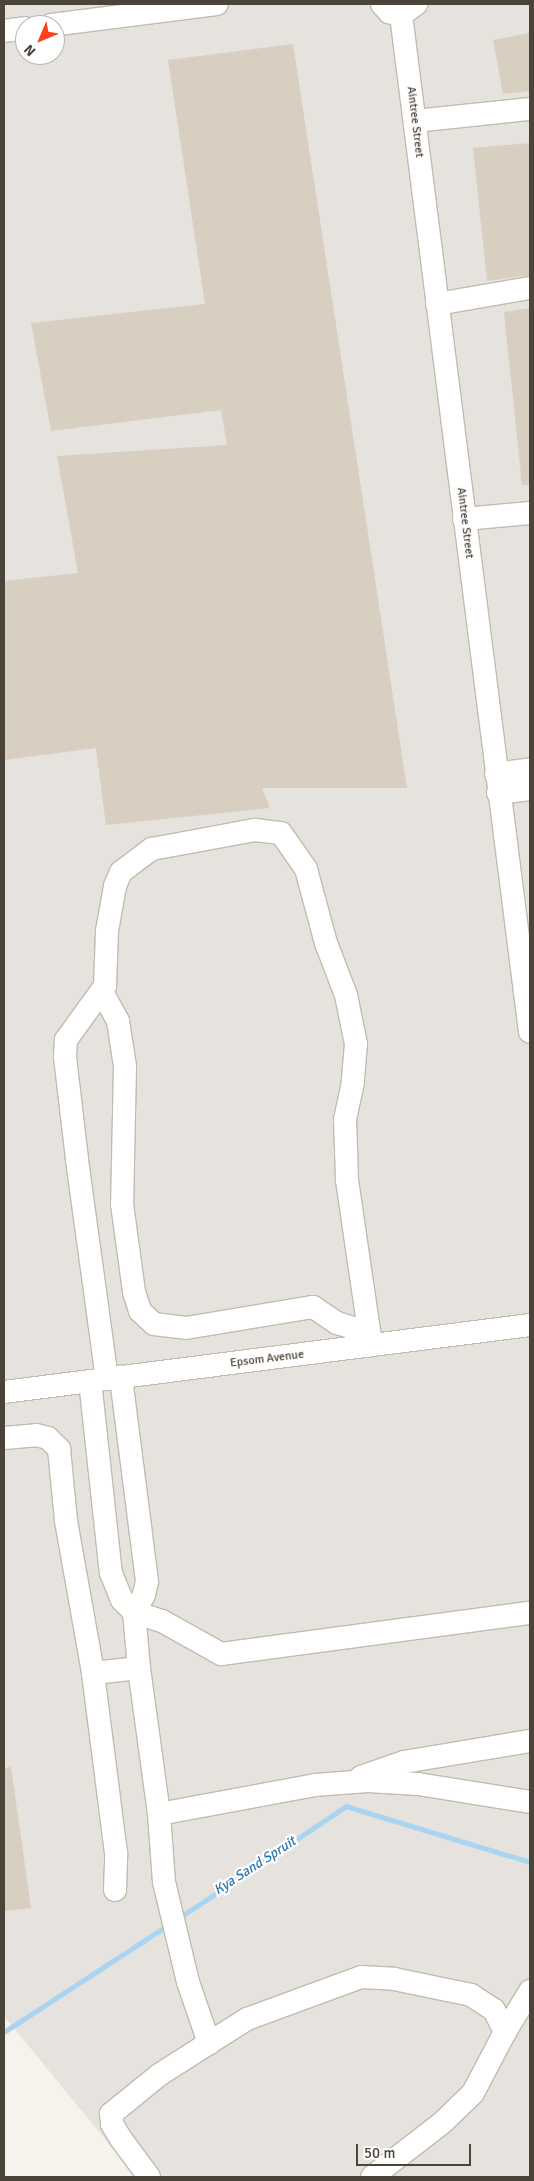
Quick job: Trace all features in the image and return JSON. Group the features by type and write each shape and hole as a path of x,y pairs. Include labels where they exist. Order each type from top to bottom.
{"street":[{"path":"65,17 217,4"},
{"name":"Aintree Street","path":"400,7 530,1032"},
{"path":"414,121 530,108"},
{"path":"437,304 530,288"},
{"path":"464,519 530,513"},
{"path":"497,783 530,769"},
{"path":"497,783 530,789"},
{"path":"255,830 281,833 290,842 306,869 326,943 346,995 356,1044 353,1082 345,1119 347,1180 370,1339 337,1323 313,1307 186,1328 154,1324 140,1311 134,1292 122,1204 125,1066 118,1021 102,992 106,931 115,886 131,861 152,849 255,830"},
{"path":"102,992 70,1031 64,1057 106,1379 147,1581 144,1595 134,1612 138,1668 159,1814 164,1882 188,1982 210,2043"},
{"name":"Epsom Avenue","path":"4,1392 106,1379 370,1339 530,1325"},
{"path":"106,1379 111,1572 122,1600 134,1612 162,1621 221,1654 530,1613"},
{"path":"4,1438 36,1435 48,1438 59,1449 66,1521 93,1673 116,1853 116,1890"},
{"path":"93,1673 138,1668"},
{"path":"346,1782 404,1762 530,1741"},
{"path":"159,1814 315,1784 346,1782 418,1784 530,1802"},
{"path":"149,2177 116,2131 112,2114 159,2075 247,2019 361,1977 394,1979 471,1995 494,2010 505,2032"},
{"path":"382,2174 442,2123 473,2093 505,2032 530,1991"}],"shaded area":[{"path":"4,4 530,4 530,2177 136,2177 4,2016"}],"building":[{"path":"530,33 530,91 503,94 493,40"},
{"path":"293,44 407,788 262,788 270,808 106,825 96,748 4,760 4,581 78,573 57,456 227,445 221,410 51,431 31,323 205,304 168,60"},
{"path":"530,143 530,275 487,281 473,148"},
{"path":"530,308 530,485 522,485 504,312"},
{"path":"11,1767 31,1908 4,1911 4,1768"}],"waterway":[{"name":"Kya Sand Spruit","path":"179,1918 346,1806 530,1862"},
{"name":"Kya Sand Spruit","path":"4,2032 168,1925"}]}
